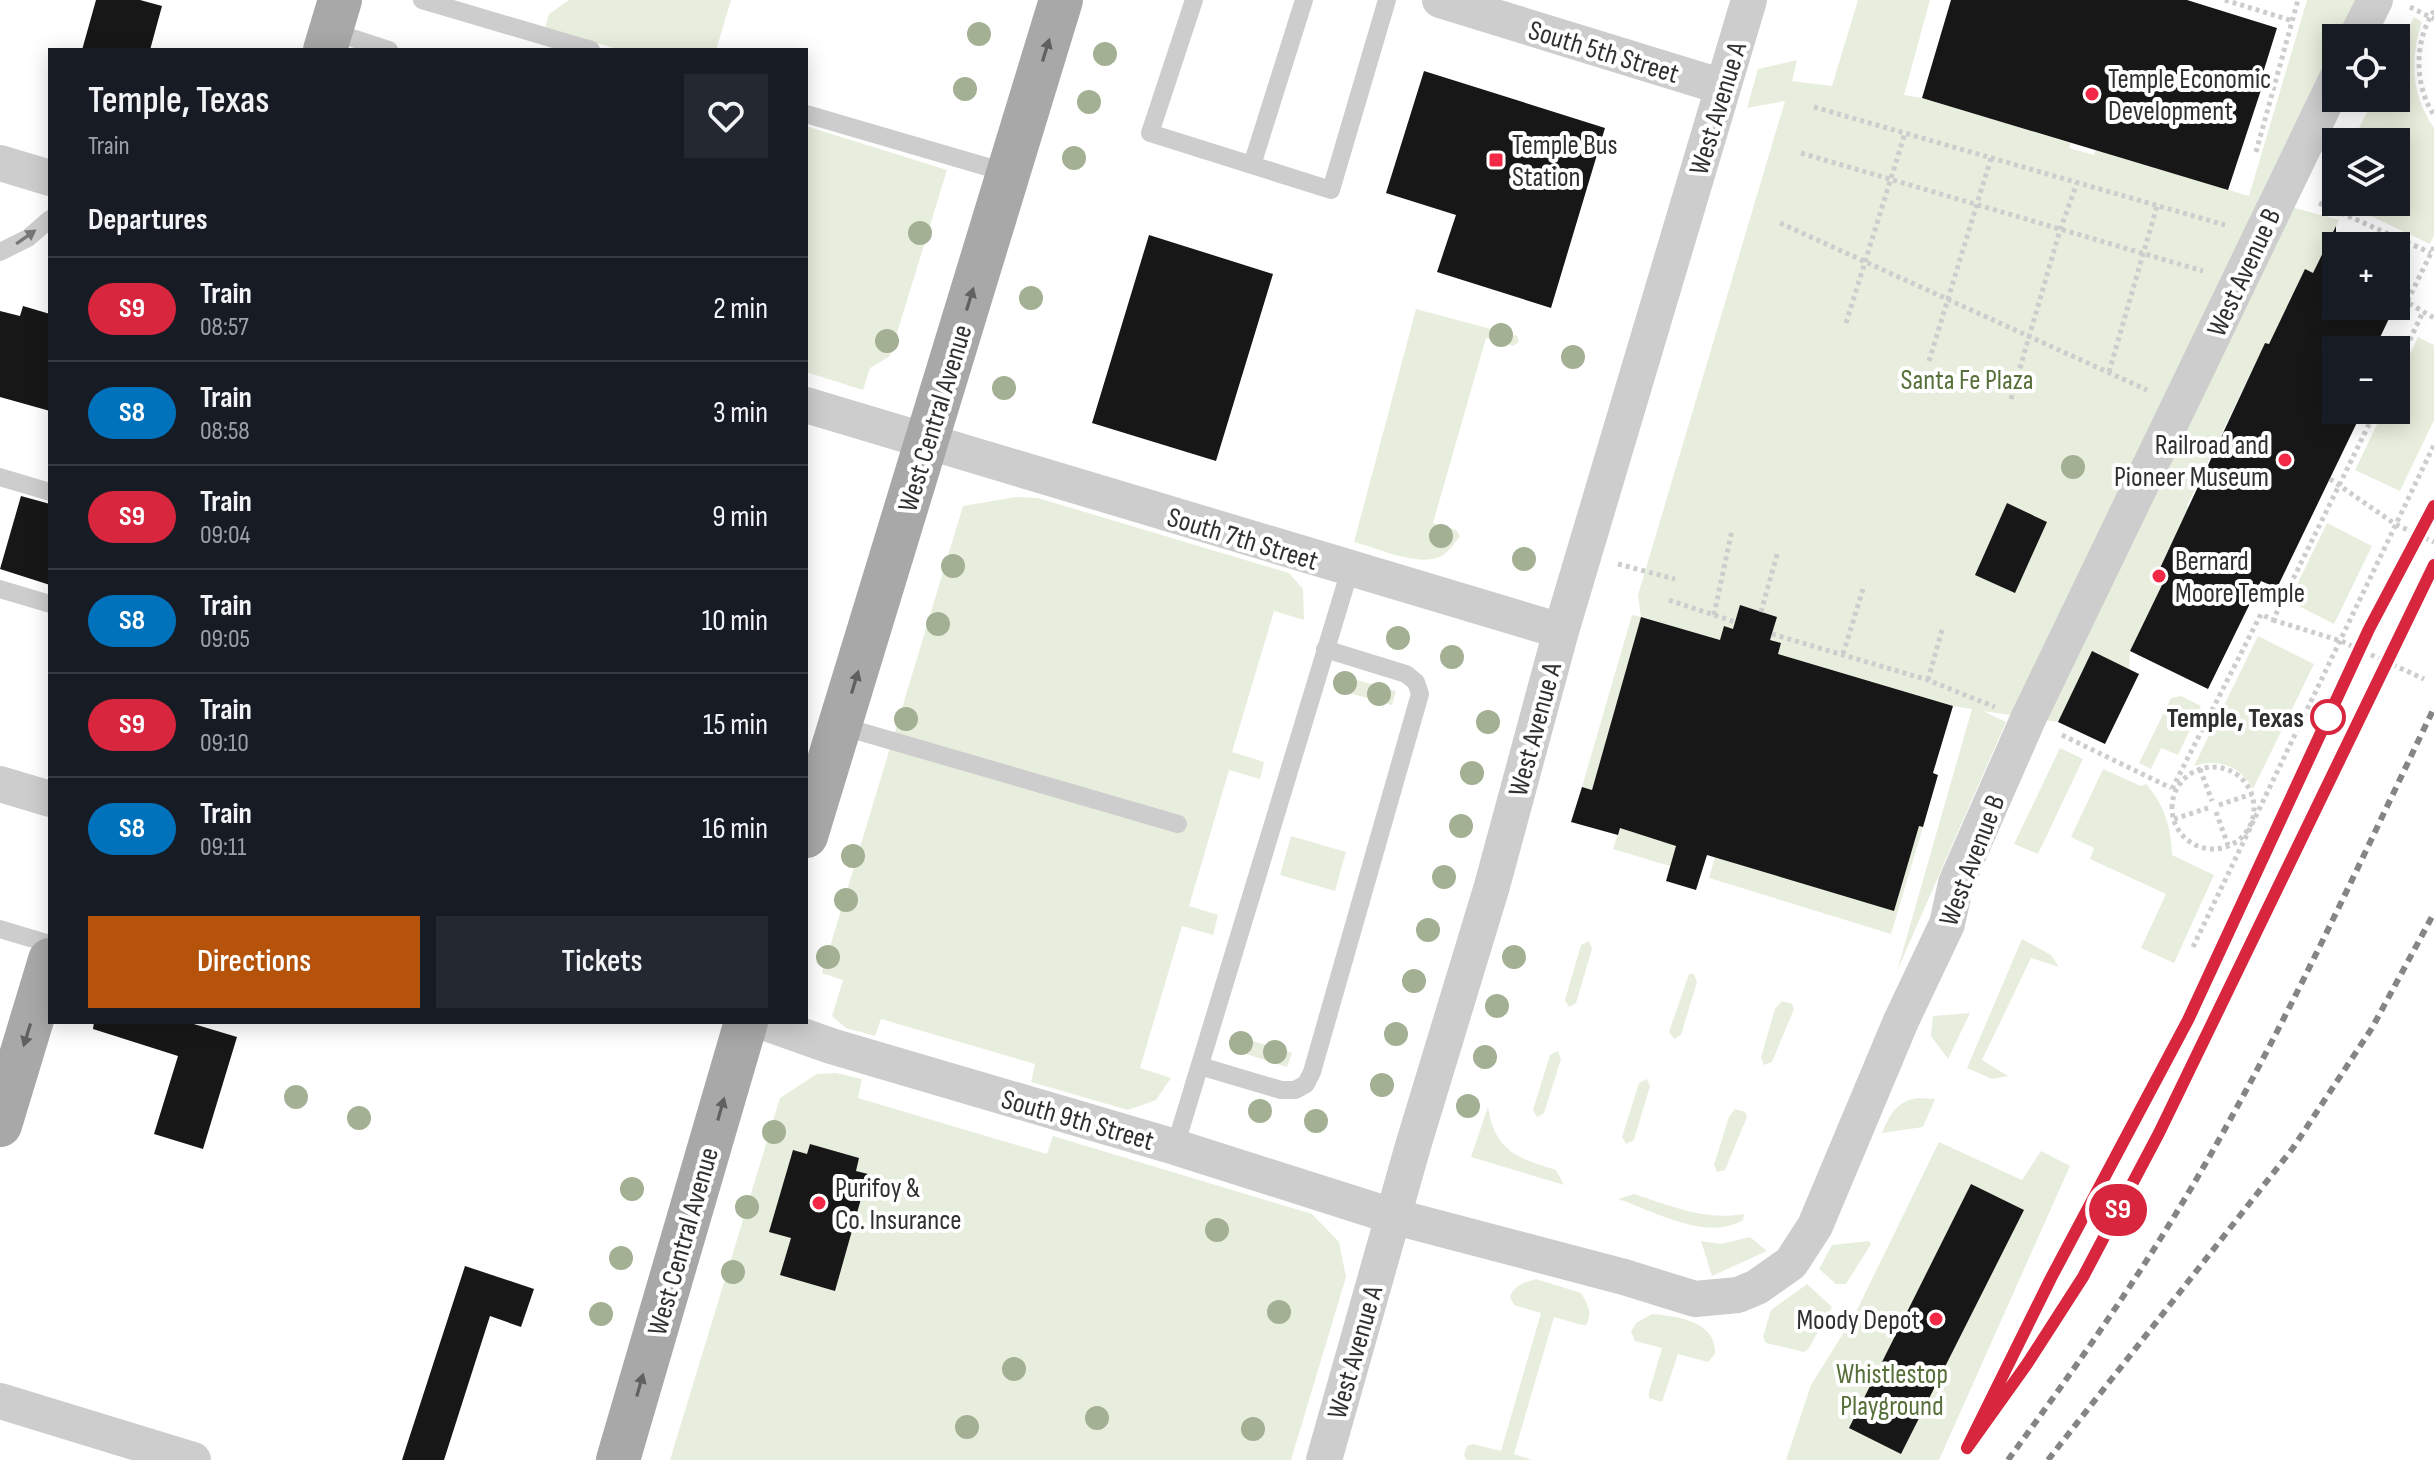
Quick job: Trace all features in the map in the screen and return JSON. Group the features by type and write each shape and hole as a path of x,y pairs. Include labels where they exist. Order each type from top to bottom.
{"main road":[{"name":"West Central Avenue","path":"808,830 1061,0"},
{"path":"1,1118 48,966"},
{"name":"West Central Avenue","path":"618,1460 745,1024"}],"street":[{"name":"South 5th Street","path":"1440,0 1496,8 1723,87"},
{"name":"West Avenue A","path":"1324,1460 1392,1216 1492,886 1561,631 1749,0"},
{"path":"2370,24 2391,3"},
{"name":"West Avenue B","path":"1392,1216 1624,1277 1695,1299 1738,1295 1757,1287 1791,1263 1815,1226 1901,1021 1947,924 1956,883 2028,719 2322,109"},
{"path":"0,163 48,177"},
{"name":"South 7th Street","path":"808,406 1561,631"},
{"path":"0,784 48,798"},
{"name":"South 9th Street","path":"769,1024 831,1046 1175,1147 1392,1216"},
{"path":"0,1401 193,1460"}],"lane":[{"path":"422,0 478,8 586,48"},
{"path":"1194,0 1150,133 1331,190 1387,0"},
{"path":"1252,165 1304,0"},
{"path":"332,27 384,48"},
{"path":"808,115 1008,173"},
{"path":"0,252 28,238 48,221"},
{"path":"1,482 48,492"},
{"path":"1175,1147 1350,570"},
{"path":"0,589 48,603"},
{"path":"1200,1066 1288,1091 1306,1084 1312,1072 1420,694 1412,677 1400,671 1325,649"},
{"path":"841,726 1178,824"},
{"path":"0,929 48,943"}],"path":[{"path":"2225,0 2293,21"},
{"path":"2256,154 2298,0"},
{"path":"2391,3 2433,16 2420,47 2420,79 2434,115"},
{"path":"1814,107 2235,228"},
{"path":"1846,323 1905,133"},
{"path":"1801,153 2215,275"},
{"path":"1929,361 1991,158"},
{"path":"2011,399 2060,230 2077,183"},
{"path":"2314,200 2432,250 2407,302 2434,318"},
{"path":"2109,372 2157,206"},
{"path":"1780,223 2180,406"},
{"path":"2410,339 2423,312"},
{"path":"2273,620 2369,424"},
{"path":"2424,679 2341,641 2261,614 2174,790 2174,819 2187,839 2211,849 2228,845 2246,833 2341,641 2434,445"},
{"path":"2330,479 2395,524 2434,542"},
{"path":"1714,615 1732,530"},
{"path":"1761,612 1778,551"},
{"path":"1609,561 1675,579"},
{"path":"1843,654 1863,589"},
{"path":"1669,600 1735,622"},
{"path":"1928,680 1943,626"},
{"path":"1772,634 1928,680 1997,707"},
{"path":"2057,732 2174,790"},
{"path":"2174,790 2200,769 2221,767 2234,772 2252,794 2252,821 2193,947"},
{"path":"2200,769 2212,801"},
{"path":"2219,805 2252,794"},
{"path":"2174,819 2208,808"},
{"path":"2216,812 2228,845"}],"green space":[{"path":"569,0 731,0 717,48 613,48 545,28 549,14"},
{"name":"Santa Fe Plaza","path":"1858,0 1930,0 1904,95 2071,143 2069,148 2094,155 2099,140 2116,156 2249,196 2307,0 2355,0 2343,24 2322,24 2322,68 2259,198 2339,220 2333,232 2322,232 2322,255 2313,273 2305,270 2269,344 2265,343 2187,506 2154,580 2162,585 2130,651 2129,669 2092,652 2058,722 1983,711 2006,722 1897,971 1972,709 1778,654 1781,643 1720,640 1642,617 1592,790 1582,787 1632,615 1641,617 1638,595 1785,101 1747,108 1758,69 1797,60 1792,81 1832,86"},
{"path":"2414,17 2422,22 2414,63 2415,76 2421,102 2434,128 2434,235 2430,244 2371,216 2410,216 2410,128 2359,128 2367,112 2410,112 2410,25"},
{"path":"808,127 947,170 890,356 870,368 863,390 808,373"},
{"path":"1416,309 1517,336 1519,342 1513,346 1486,338 1433,523 1456,530 1460,536 1444,554 1427,560 1406,558 1354,542"},
{"path":"2418,337 2434,345 2434,420 2400,491 2355,470 2377,424 2410,424 2410,354"},
{"path":"1016,497 1038,498 1289,573 1303,589 1304,620 1274,611 1232,752 1264,762 1260,779 1229,770 1189,906 1218,915 1213,935 1182,926 1140,1068 1171,1078 1156,1100 1128,1110 1031,1082 1035,1064 881,1019 875,1036 846,1028 832,1016 843,980 822,973 963,506"},
{"path":"2327,523 2372,546 2334,624 2289,601"},
{"path":"2258,636 2314,664 2253,789 2242,775 2228,766 2212,763 2194,766"},
{"path":"1339,675 1396,691 1392,705 1335,689"},
{"path":"2181,696 2201,706 2178,755 2161,748 2151,769 2139,763 2171,698"},
{"path":"2060,748 2083,759 2038,854 2014,844"},
{"path":"2103,769 2141,786 2146,784 2166,817 2172,855 2214,875 2174,963 2141,948 2166,894 2090,859 2094,848 2071,837"},
{"path":"1621,824 1677,846 1670,866 1613,849"},
{"path":"1923,827 1891,934 1709,878 1715,857"},
{"path":"1291,836 1346,852 1335,891 1280,875"},
{"path":"2022,939 2051,955 2059,967 2031,958 1982,1060 2008,1076 1992,1079 1967,1068"},
{"path":"1589,941 1592,949 1576,1003 1569,1007 1565,1000 1581,945"},
{"path":"1689,974 1694,974 1697,982 1681,1035 1674,1039 1669,1032"},
{"path":"1782,1001 1792,1004 1794,1009 1772,1062 1764,1065 1761,1057 1775,1009"},
{"path":"1970,1013 1948,1059 1931,1036 1933,1016"},
{"path":"1233,1035 1292,1053 1287,1067 1230,1049"},
{"path":"1558,1051 1561,1059 1544,1113 1537,1117 1533,1110 1550,1055"},
{"path":"836,1073 862,1079 858,1098 1047,1154 1053,1136 1312,1214 1339,1242 1346,1277 1291,1460 670,1460 780,1098 817,1074"},
{"path":"1647,1079 1650,1086 1634,1140 1626,1144 1622,1137 1639,1083"},
{"path":"1918,1098 1935,1099 1923,1127 1882,1133 1895,1110 1905,1102"},
{"path":"1488,1107 1491,1122 1502,1143 1519,1156 1556,1170 1564,1185 1471,1157"},
{"path":"1735,1109 1745,1112 1747,1117 1725,1170 1717,1172 1714,1165 1729,1117"},
{"name":"Whistlestop Playground","path":"1939,1142 2022,1180 2041,1151 2070,1166 1939,1460 1786,1460 1811,1385 1854,1316"},
{"path":"1634,1194 1702,1214 1744,1214 1743,1220 1729,1226 1697,1226 1618,1199"},
{"path":"1750,1237 1767,1251 1712,1276 1701,1241 1721,1244"},
{"path":"1869,1241 1871,1244 1846,1284 1836,1284 1819,1269 1832,1245"},
{"path":"1536,1279 1581,1293 1589,1309 1588,1320 1586,1325 1581,1325 1554,1317 1514,1454 1532,1460 1467,1460 1464,1455 1467,1446 1473,1444 1501,1451 1541,1313 1514,1305 1510,1297 1517,1287"},
{"path":"1807,1284 1832,1307 1809,1348 1804,1352 1766,1343 1763,1337 1771,1310"},
{"path":"1652,1314 1694,1323 1710,1335 1714,1343 1715,1354 1708,1362 1678,1354 1662,1402 1649,1398 1649,1392 1662,1348 1635,1341 1631,1332 1636,1323"}],"building":[{"path":"96,0 140,0 162,6 151,48 83,48"},
{"name":"Temple Economic Development","path":"1951,0 2187,0 2277,28 2258,89 2261,90 2228,190 1922,98"},
{"name":"Temple Bus Station","path":"1424,71 1605,128 1551,308 1437,272 1456,215 1386,193"},
{"path":"1149,235 1273,274 1216,461 1092,423"},
{"path":"2322,255 2322,320 2388,320 2381,336 2322,336 2322,424 2356,424 2277,588 2261,581 2208,689 2130,651 2162,585 2154,581 2265,343 2269,344 2305,269 2313,273"},
{"path":"23,306 48,313 48,410 0,397 0,311 20,316"},
{"path":"21,496 48,503 48,584 0,569"},
{"path":"2007,503 2047,522 2015,593 1975,575"},
{"path":"1740,605 1777,617 1770,640 1781,643 1778,654 1953,706 1933,773 1938,775 1894,911 1707,855 1696,890 1666,881 1676,846 1620,828 1618,835 1571,822 1582,787 1592,790 1641,617 1720,640 1724,626 1733,629"},
{"path":"2092,651 2139,674 2105,744 2058,722"},
{"path":"94,1024 194,1024 237,1037 203,1149 154,1134 178,1056 93,1029"},
{"name":"Purifoy & Co. Insurance","path":"810,1144 859,1158 856,1171 868,1174 835,1291 780,1275 791,1238 769,1232 793,1150 807,1154"},
{"name":"Moody Depot","path":"1971,1184 2024,1210 1901,1454 1849,1428"},
{"path":"465,1266 534,1289 521,1327 490,1316 444,1460 402,1460"}],"railway":[{"path":"1967,1448 2051,1278 2188,1020 2369,629 2434,506"},
{"path":"2000,1402 2083,1277 2159,1133 2434,565"},
{"path":"2008,1460 2123,1297 2235,1112 2304,978 2434,708"},
{"path":"2048,1460 2293,1148 2372,1028 2434,913"}],"train":[{"name":"S9","path":"2434,506 2369,629 2188,1020 2051,1278 1967,1448 2027,1364 2083,1277 2159,1133 2434,565"}],"place":[{"name":"Temple Economic Development","path":"2092,94"},
{"name":"Temple Bus Station","path":"1496,160"},
{"name":"Railroad and Pioneer Museum","path":"2285,460"},
{"name":"Bernard Moore Temple","path":"2159,576"},
{"name":"Temple, Texas","path":"2328,717"},
{"name":"Purifoy & Co. Insurance","path":"819,1203"},
{"name":"Moody Depot","path":"1936,1319"}]}
